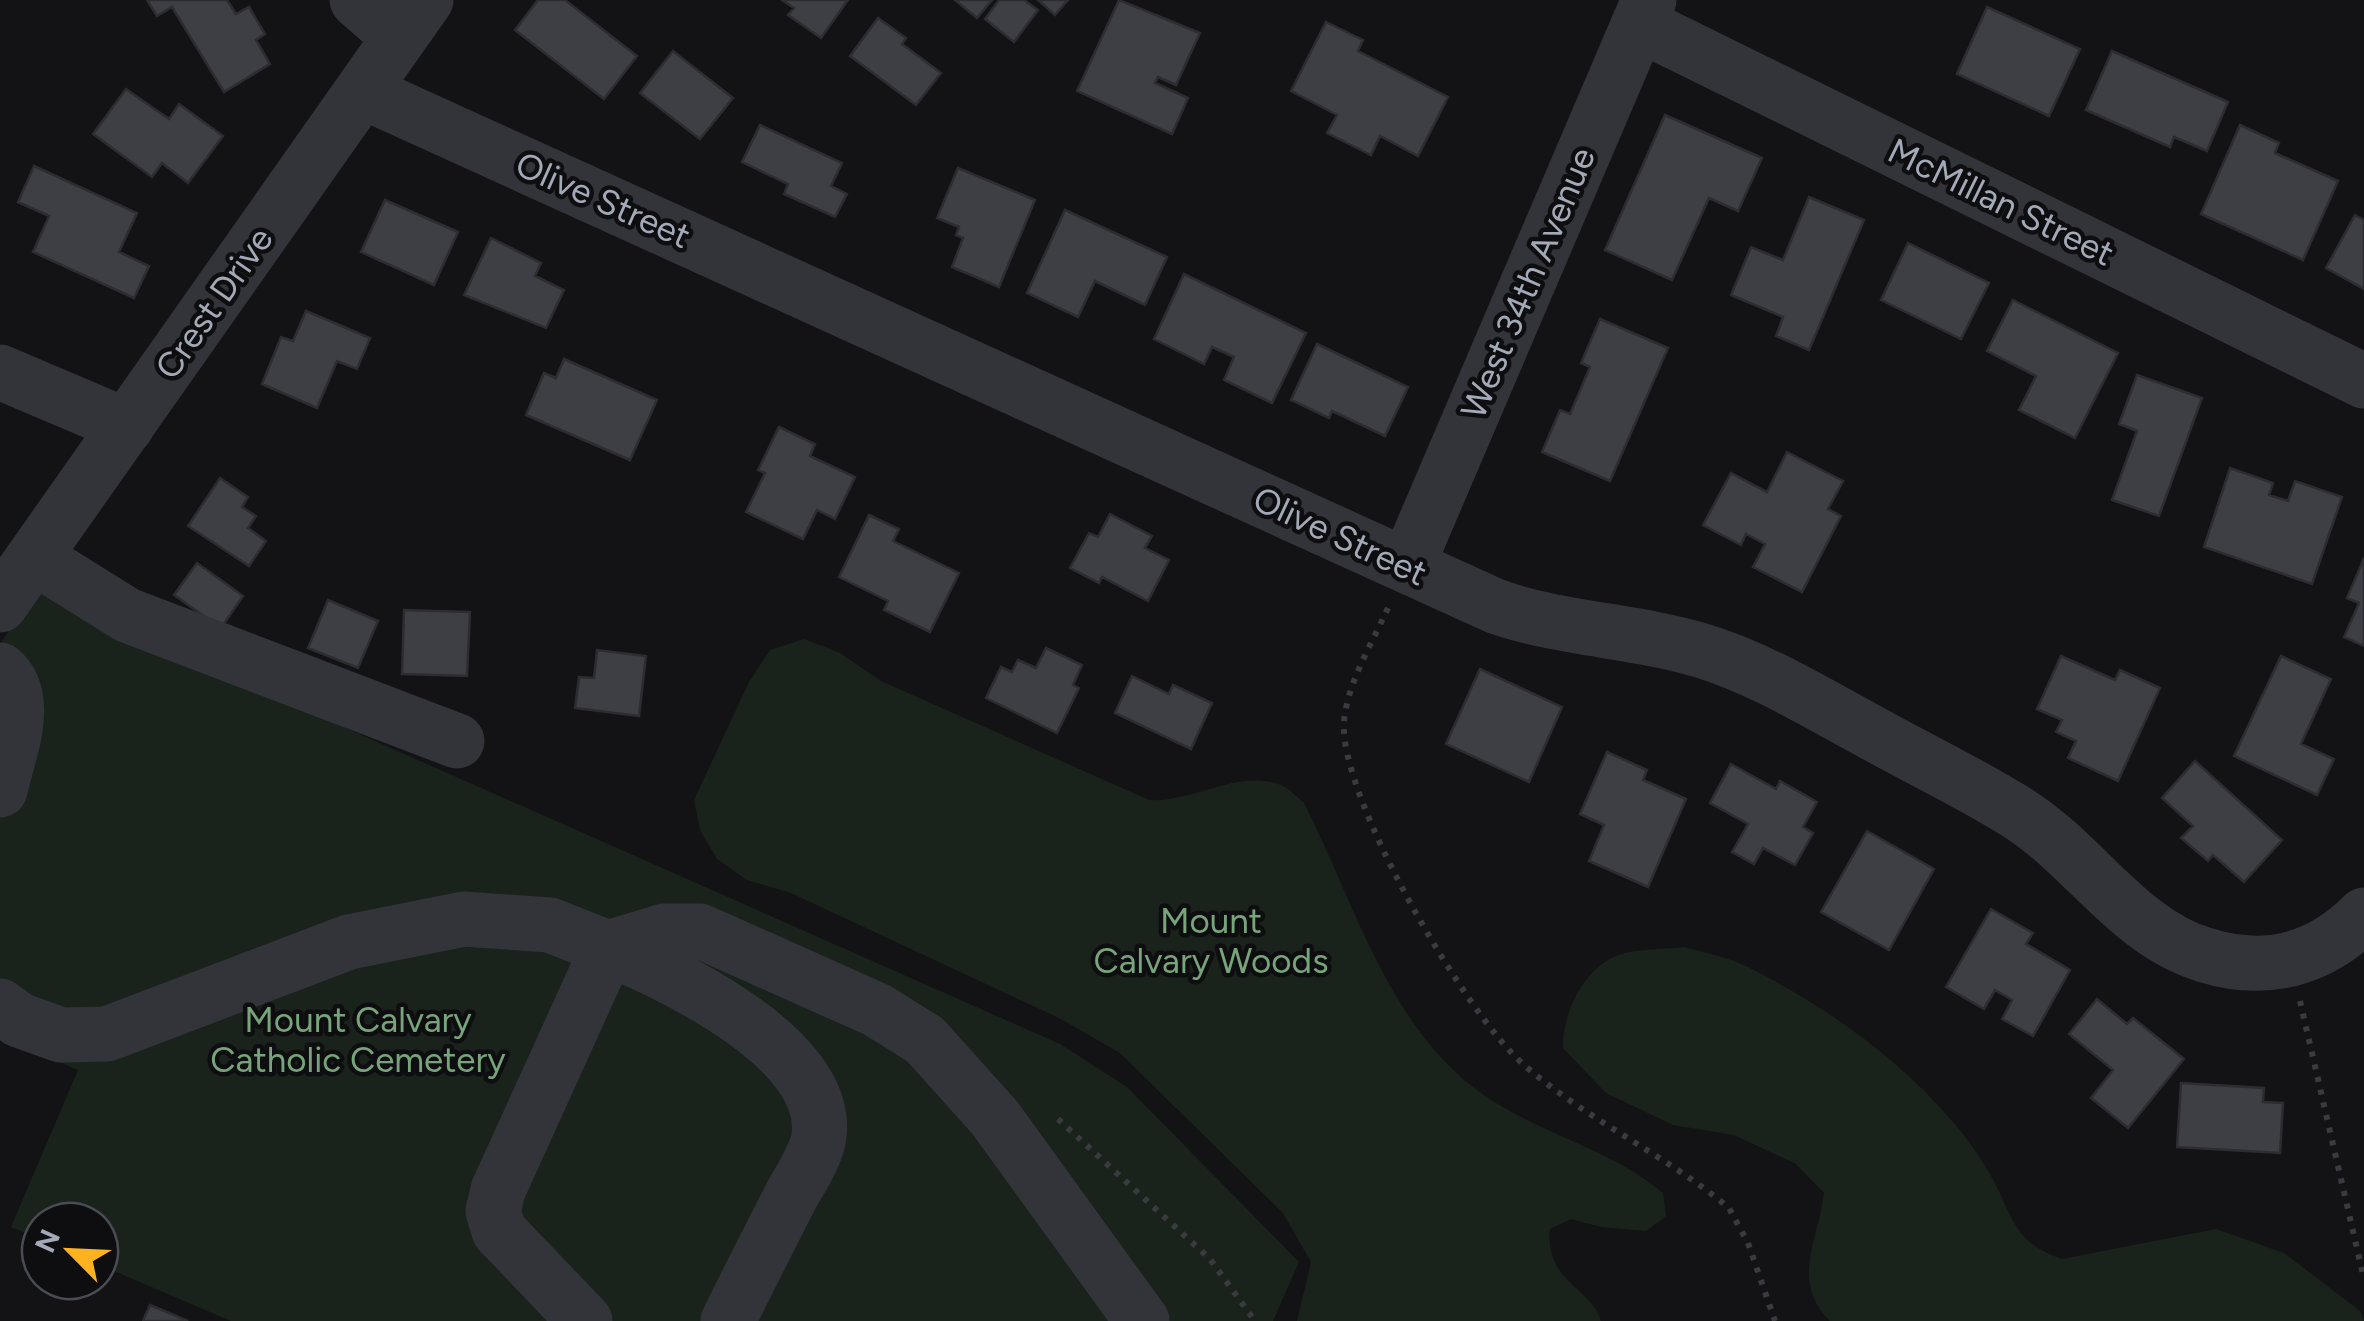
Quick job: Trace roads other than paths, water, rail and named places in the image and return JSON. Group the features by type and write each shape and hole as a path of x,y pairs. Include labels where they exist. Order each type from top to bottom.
{"street":[{"path":"357,0 412,18"},
{"name":"McMillan Street","path":"1644,12 2364,380"},
{"name":"West 34th Avenue","path":"1407,566 1644,12"},
{"name":"Crest Drive","path":"0,604 364,92 412,18"},
{"name":"Olive Street","path":"364,92 1521,615 1700,650 1765,675 2017,812 2068,851 2153,931 2203,955 2250,965 2298,959 2343,936 2364,915"},
{"path":"0,372 126,426"},
{"path":"34,556 127,615 457,741"},
{"path":"0,670 13,682 18,706 0,790"},
{"path":"0,1006 19,1020 61,1035 107,1034 349,942 464,919 550,925 608,948 671,976 734,1015 781,1054 815,1097 818,1141 728,1321"},
{"path":"585,1321 499,1231 493,1211 498,1190 608,948 664,931 700,931 877,1010 925,1040 996,1118 1142,1321"}],"park label":[{"name":"Mount Calvary Woods","path":"1211,941"},
{"name":"Mount Calvary Catholic Cemetery","path":"358,1040"}]}
